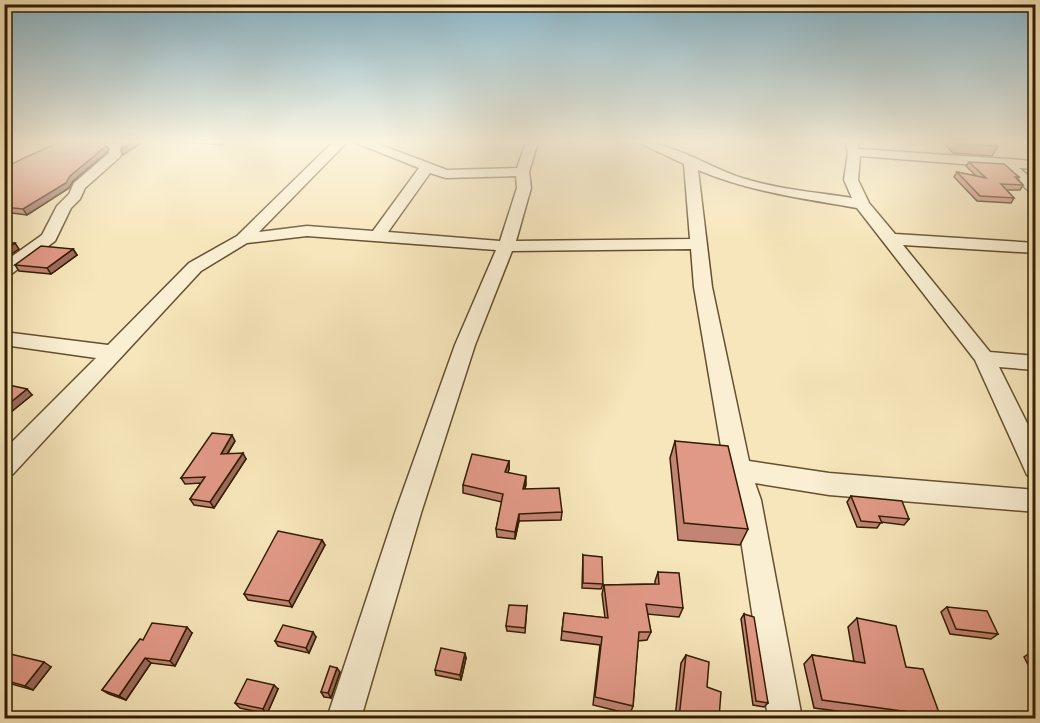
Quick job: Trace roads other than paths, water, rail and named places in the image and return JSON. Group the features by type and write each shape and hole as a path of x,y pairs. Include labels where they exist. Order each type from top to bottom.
{"street":[{"path":"4,272 49,238 64,206 75,196 79,186 91,176"},
{"path":"4,468 195,267 243,239 306,176"},
{"path":"378,235 420,176"},
{"path":"344,718 408,513 465,345 506,246 524,188 522,176"},
{"path":"692,176 703,287 738,470 748,500 786,718"},
{"path":"722,176 758,187 862,204"},
{"path":"851,176 862,204 984,358 1035,468"},
{"path":"1020,176 1035,190"},
{"path":"243,239 307,231 506,246 699,244"},
{"path":"890,238 1035,248"},
{"path":"4,338 113,353"},
{"path":"984,358 1035,363"},
{"path":"738,470 829,484 1035,501"}]}
